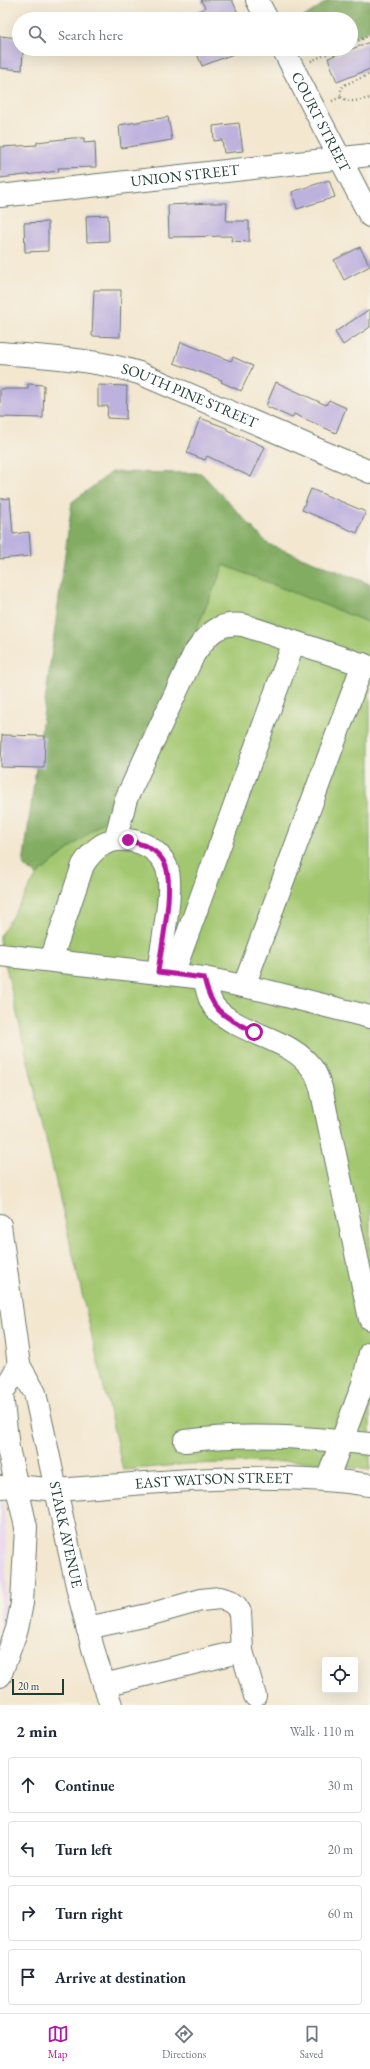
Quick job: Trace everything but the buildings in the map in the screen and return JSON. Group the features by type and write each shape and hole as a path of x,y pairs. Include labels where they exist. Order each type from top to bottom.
{"street":[{"path":"257,0 263,12"},
{"name":"COURT STREET","path":"287,56 342,159 370,216"},
{"name":"UNION STREET","path":"0,196 370,155"},
{"name":"SOUTH PINE STREET","path":"0,353 115,365 139,373 370,472"},
{"path":"116,840 126,799 194,654 206,637 218,628 231,624 259,629 294,642 367,665 244,986"},
{"path":"165,973 294,642"},
{"path":"51,960 83,865 91,852 104,843 116,840 128,840 157,853 164,862 168,873 169,893 165,973"},
{"path":"0,955 204,978 244,986 370,1017"},
{"path":"204,978 208,994 216,1009 232,1020 281,1044 300,1056 315,1071 322,1095 370,1319"},
{"path":"1,1236 19,1365 2,1394 8,1448 8,1486 26,1527 24,1577 17,1629 3,1664"},
{"path":"327,1480 363,1384 370,1353"},
{"name":"STARK AVENUE","path":"19,1365 36,1393 87,1628 108,1695"},
{"path":"186,1441 212,1437 249,1435 370,1444"},
{"name":"EAST WATSON STREET","path":"8,1486 56,1490 245,1478 327,1480 370,1485"},
{"path":"87,1628 148,1615 201,1600 220,1598 230,1601 240,1612 242,1652 255,1696"},
{"path":"108,1695 242,1652"}],"path":[{"path":"358,41 370,35"},
{"path":"308,62 322,56"},
{"path":"370,74 344,85 341,89 342,97 345,100 351,101 370,98"},
{"path":"330,102 342,97"}],"shaded area":[{"path":"0,1474 7,1544 5,1613 0,1628"}],"green space":[{"path":"327,0 370,0 370,30 358,36 358,12 311,12"},
{"path":"112,472 201,473 268,544 370,584 370,623 224,565 119,808 37,875 23,865 72,502"},
{"path":"224,565 370,623 370,1470 302,1461 189,1464 123,1470 0,941 0,936 37,875 119,808"}],"route":[{"path":"128,840 144,845 157,853 164,862 168,873 169,893 158,972 204,978 208,994 216,1009 254,1032"}]}
